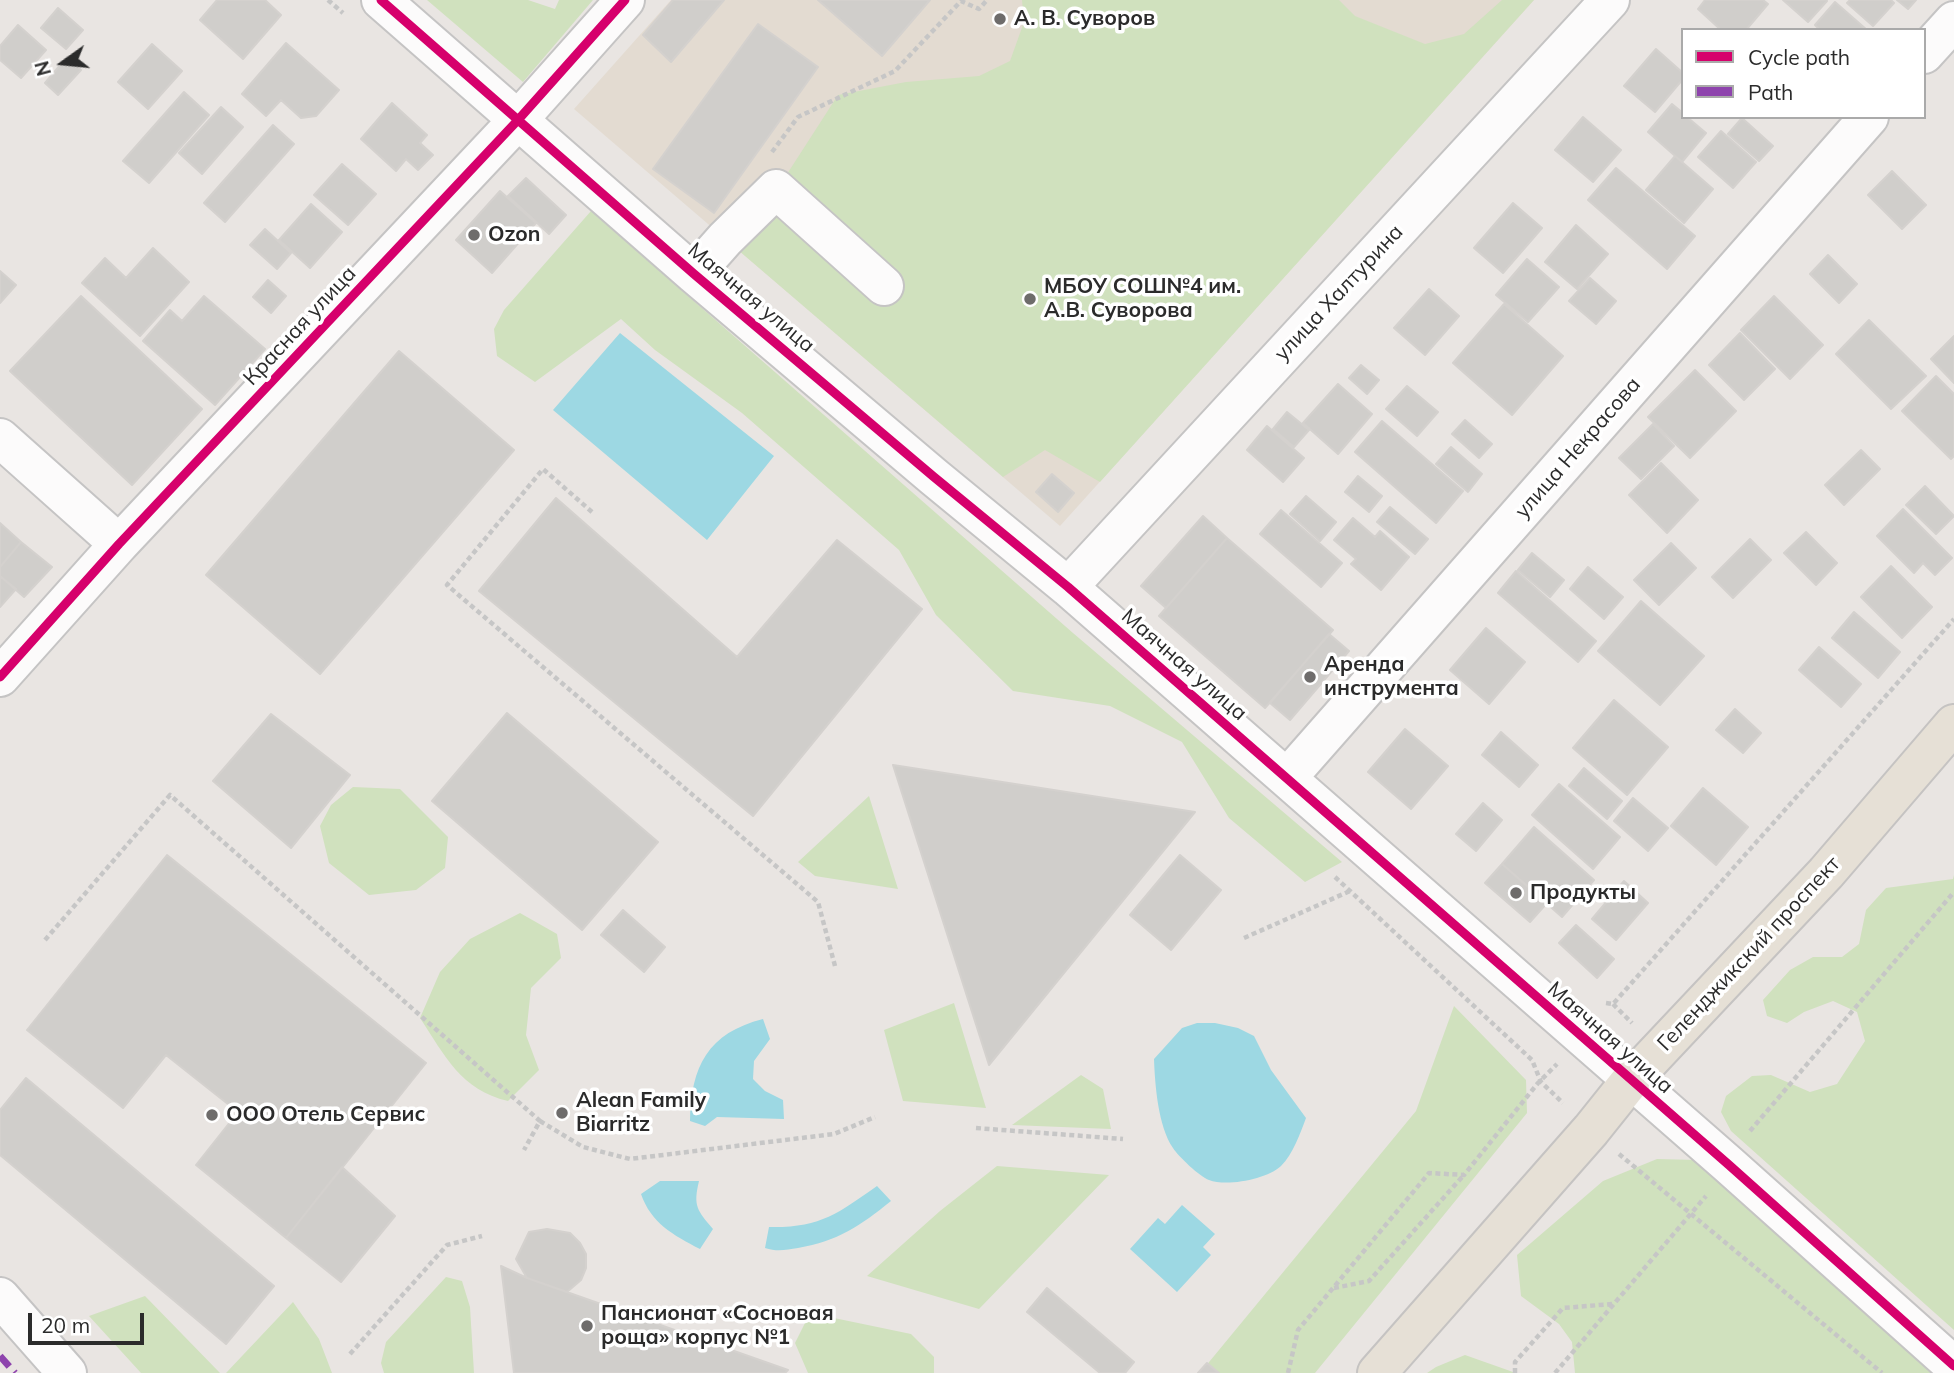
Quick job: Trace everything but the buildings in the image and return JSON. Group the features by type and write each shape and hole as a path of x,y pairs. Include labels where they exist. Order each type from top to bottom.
{"main road":[{"name":"Геленджикский проспект","path":"1377,1373 1591,1130 1631,1080 1826,873 1954,724"}],"street":[{"name":"Маячная улица","path":"381,0 694,274 1068,587 1954,1366"},
{"name":"Красная улица","path":"0,677 118,544 518,120 625,0"},
{"name":"улица Халтурина","path":"1068,587 1610,0"},
{"path":"1926,52 1954,21"},
{"name":"улица Некрасова","path":"1287,778 1867,119"},
{"path":"694,274 776,189 884,286"},
{"path":"0,438 118,544"},
{"path":"0,1297 67,1373"}],"path":[{"path":"768,158 798,117 895,71 961,1 979,9 987,0"},
{"path":"592,512 543,469 447,585 818,902 835,966"},
{"path":"1613,1004 1954,619"},
{"path":"45,940 170,795 540,1121 583,1147 630,1159 834,1134 875,1117"},
{"path":"1244,938 1350,891"},
{"path":"524,1150 540,1121"},
{"path":"976,1128 1124,1139"},
{"path":"1333,1288 1369,1281 1464,1175"},
{"path":"350,1354 447,1245 482,1236"},
{"path":"1515,1373 1515,1362 1563,1308 1613,1304"}],"shaded area":[{"name":"МБОУ СОШ№4 им. А.В. Суворова","path":"671,0 1534,0 1060,526 574,109"}],"green space":[{"path":"427,0 528,0 555,9 559,0 593,0 523,82"},
{"name":"МБОУ СОШ№4 им. А.В. Суворова","path":"1022,0 1339,0 1355,16 1425,44 1464,34 1502,0 1534,0 1100,482 1045,450 1003,477 738,250 838,95 906,82 979,76 1010,61 1024,22"},
{"path":"591,211 1073,633 1342,862 1305,882 1229,818 1182,742 1110,706 1013,691 936,615 899,550 742,413 655,350 621,319 535,382 497,356 494,329 504,310"},
{"path":"353,787 400,789 448,837 445,868 416,890 369,895 329,863 320,826 331,805"},
{"path":"869,796 898,889 815,876 798,862"},
{"path":"1954,875 1954,1330 1731,1131 1721,1112 1726,1096 1752,1076 1771,1075 1810,1092 1837,1084 1865,1041 1857,1012 1833,1001 1804,1012 1787,1023 1767,1016 1763,1000 1790,970 1813,957 1842,957 1859,944 1866,910 1886,888 1953,879"},
{"path":"520,913 557,934 561,958 531,988 526,1035 539,1070 508,1101 478,1089 466,1080 446,1058 420,1018 440,972 470,939"},
{"path":"954,1003 986,1108 903,1101 884,1030"},
{"path":"1454,1006 1526,1080 1527,1113 1315,1373 1200,1373 1416,1111"},
{"path":"1081,1075 1103,1089 1111,1129 1012,1125"},
{"path":"1657,1159 1697,1160 1942,1373 1575,1373 1572,1342 1559,1324 1521,1296 1517,1255 1603,1181"},
{"path":"997,1166 1109,1175 979,1309 867,1276 940,1211"},
{"path":"446,1277 462,1281 470,1307 474,1373 384,1373 381,1363 386,1342"},
{"path":"145,1296 220,1373 141,1373 89,1316"},
{"path":"293,1302 319,1339 332,1373 226,1373"},
{"path":"810,1313 911,1334 934,1357 934,1373 808,1373 795,1343"},
{"path":"1465,1355 1513,1372 1514,1373 1427,1373"}],"water":[{"path":"620,333 774,456 707,540 553,410"},
{"path":"763,1019 770,1039 754,1061 753,1079 765,1091 783,1100 784,1119 717,1117 705,1126 690,1121 694,1084 706,1055 729,1033"},
{"path":"1197,1023 1215,1023 1238,1028 1254,1036 1271,1070 1306,1118 1289,1156 1275,1171 1236,1182 1209,1180 1184,1161 1168,1139 1158,1105 1154,1059 1182,1028"},
{"path":"660,1181 699,1181 696,1196 698,1207 713,1229 700,1249 664,1227 645,1204 641,1194"},
{"path":"877,1186 891,1201 848,1231 798,1248 765,1248 769,1227 815,1222 839,1212"},
{"path":"1182,1205 1215,1234 1203,1247 1211,1255 1177,1292 1130,1249 1158,1218 1165,1224"}],"marked path":[{"path":"0,1356 15,1373"}],"cycle path":[{"path":"381,0 694,274 1068,587 1729,1165 1954,1366"},
{"path":"0,677 119,544 518,120 625,0"}],"place":[{"name":"А. В. Суворов","path":"1000,19"},
{"name":"Ozon","path":"474,235"},
{"name":"МБОУ СОШ№4 им. А.В. Суворова","path":"1030,299"},
{"name":"Аренда инструмента","path":"1310,677"},
{"name":"Продукты","path":"1516,893"},
{"name":"Alean Family Biarritz","path":"562,1113"},
{"name":"ООО Отель Сервис","path":"212,1115"},
{"name":"Пансионат «Сосновая роща» корпус №1","path":"587,1326"}]}
